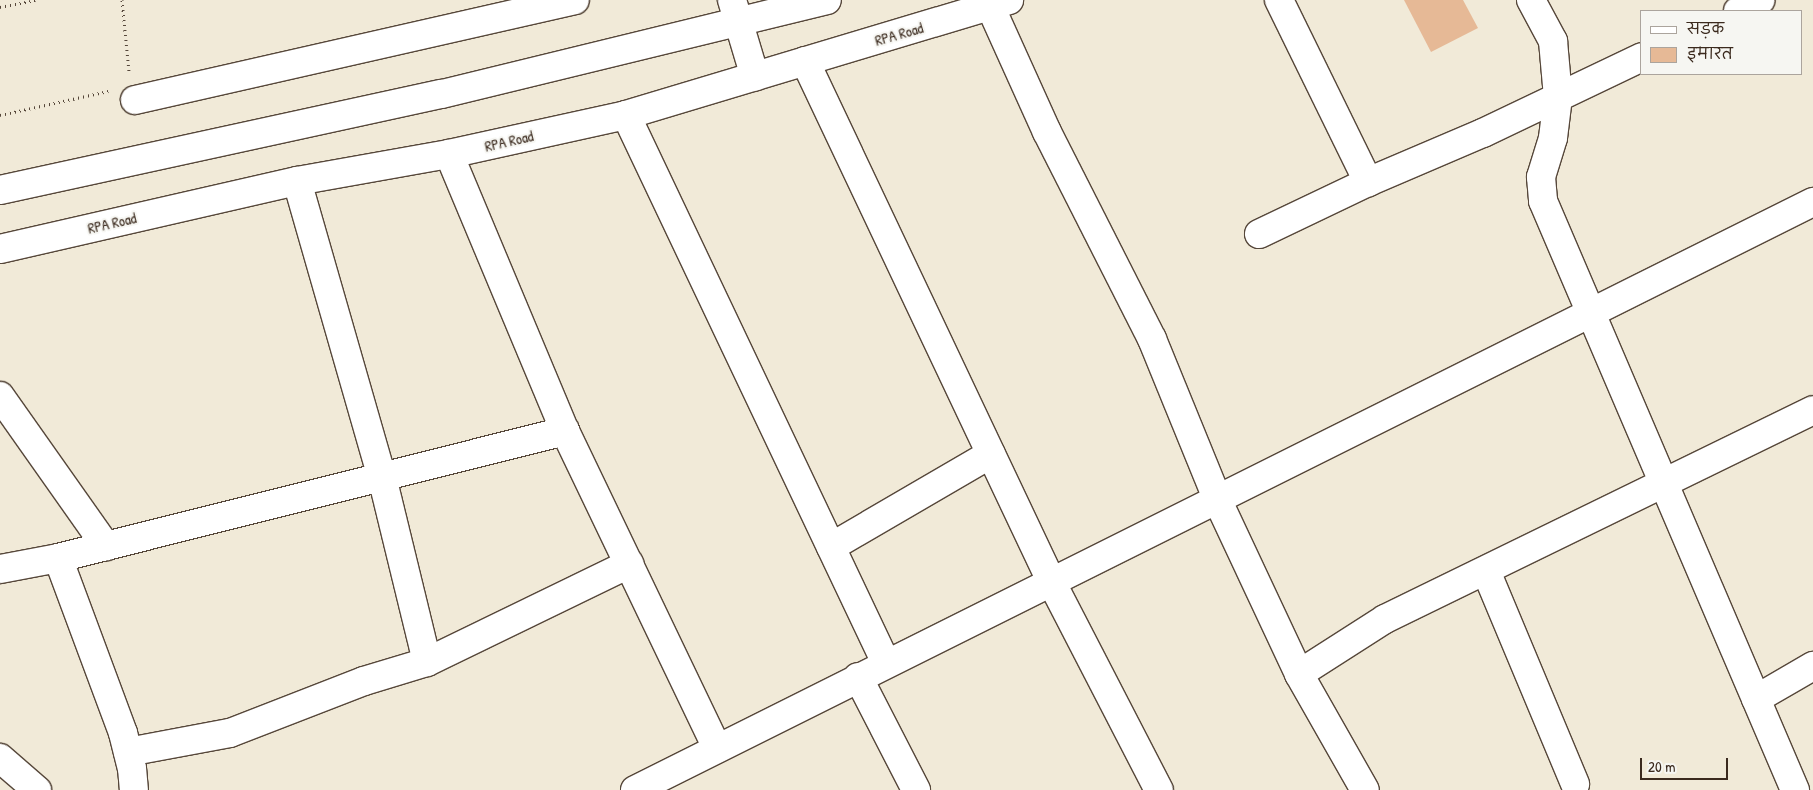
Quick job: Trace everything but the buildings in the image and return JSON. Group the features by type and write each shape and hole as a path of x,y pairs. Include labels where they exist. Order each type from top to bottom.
{"street":[{"path":"127,90 575,0"},
{"path":"0,190 442,94 735,12 828,0"},
{"path":"1279,0 1368,182"},
{"path":"1531,0 1553,41 1558,97 1553,138 1541,177 1543,201 1572,274 1592,313 1795,790"},
{"path":"1000,4 1046,132 1152,339 1218,501 1299,674 1365,790"},
{"name":"RPA Road","path":"0,249 297,181 449,154 626,115 1000,4"},
{"path":"735,12 755,77"},
{"path":"1259,234 1640,58"},
{"path":"806,61 1051,581 1159,790"},
{"path":"626,115 886,663"},
{"path":"449,154 565,431 717,748"},
{"path":"297,181 382,477 427,662"},
{"path":"635,790 675,781 717,748 1051,581 1218,501 1813,202"},
{"path":"0,396 106,546"},
{"path":"1299,674 1386,619 1813,410"},
{"path":"0,569 58,558 565,431"},
{"path":"831,547 991,454"},
{"path":"58,558 128,752 134,790"},
{"path":"128,752 230,734 364,681 427,662 629,564"},
{"path":"1486,570 1575,784"},
{"path":"1756,699 1813,666"},
{"path":"858,677 916,790"},
{"path":"0,758 36,790"}],"path":[{"path":"0,7 35,0"},
{"path":"0,115 127,90 122,0"}]}
